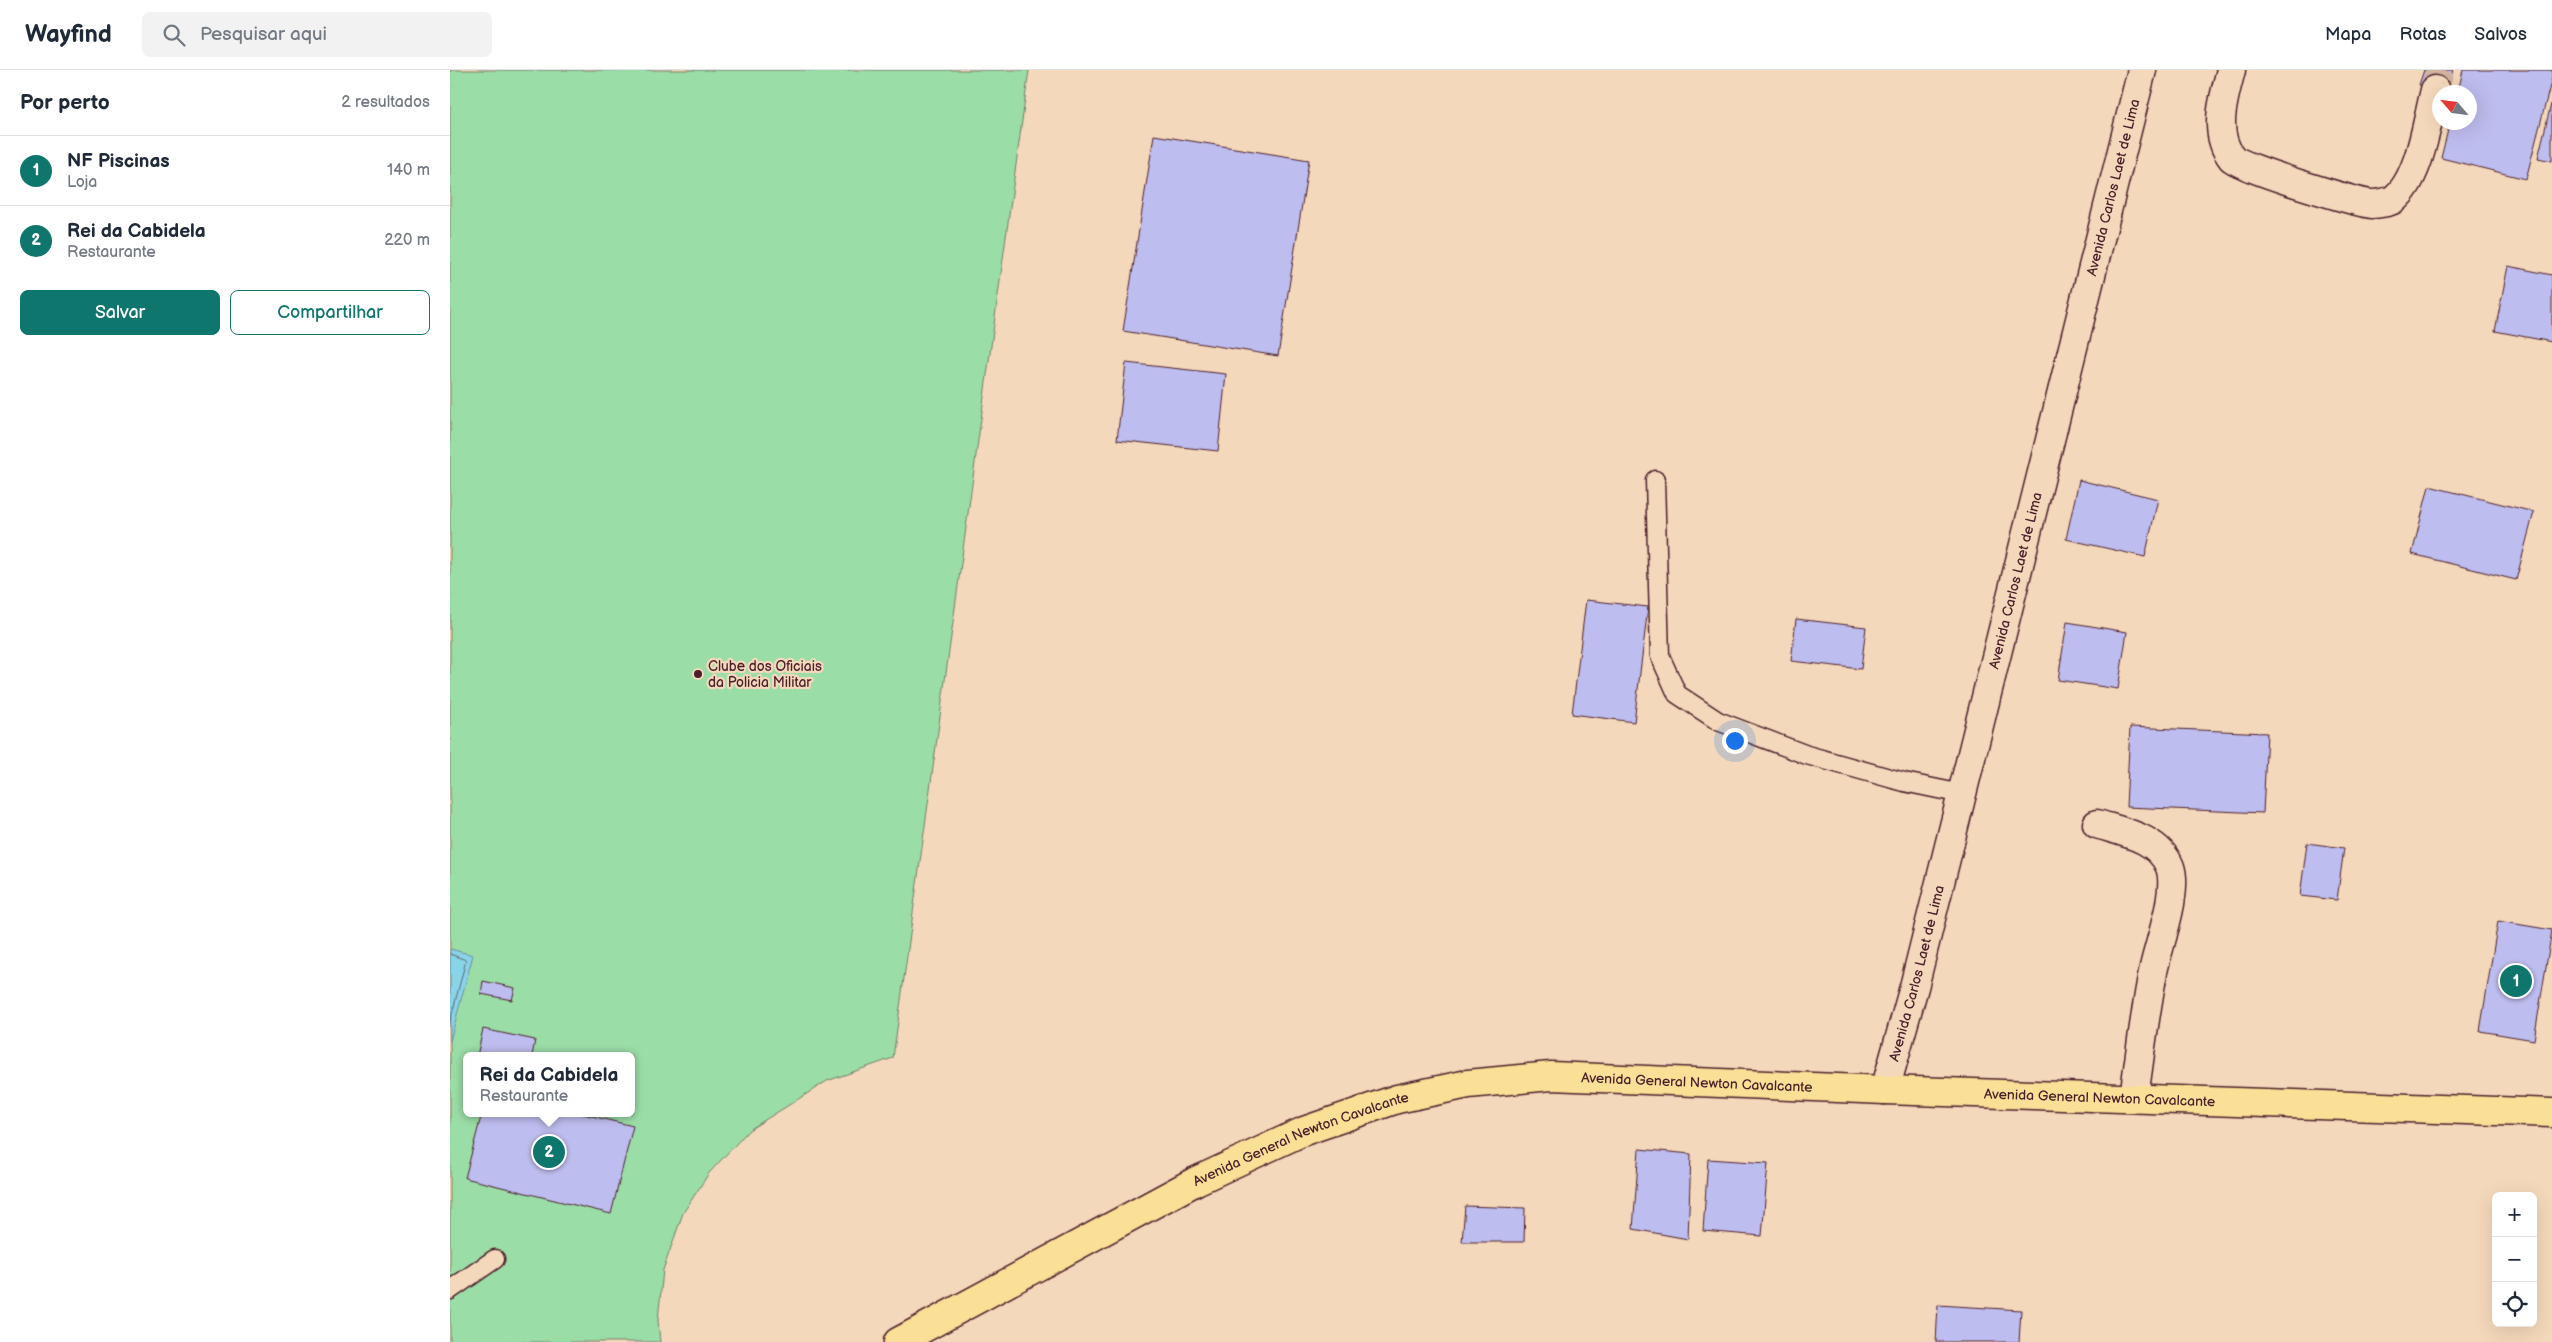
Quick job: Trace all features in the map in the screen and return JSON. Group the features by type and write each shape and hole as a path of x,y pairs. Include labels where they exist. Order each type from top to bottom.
{"main road":[{"name":"Avenida General Newton Cavalcante","path":"898,1342 1196,1181 1304,1131 1397,1099 1468,1084 1551,1076 1885,1090 2134,1097 2552,1113"}],"street":[{"name":"Avenida Carlos Laet de Lima","path":"1885,1090 1914,987 2142,70"},
{"path":"2232,70 2221,119 2224,143 2233,159 2257,172 2372,204 2392,200 2407,186 2432,101"},
{"path":"2097,824 2139,837 2158,850 2170,868 2172,894 2153,972 2134,1097"}],"lane":[{"path":"1654,480 1660,656 1676,694 1718,721 1807,754 1904,782 1962,794"},
{"path":"450,1290 495,1259"}],"green space":[{"name":"Clube dos Oficiais da Policia Militar","path":"450,70 1029,70 893,1058 827,1081 749,1130 709,1173 683,1213 663,1270 658,1320 660,1342 450,1342"}],"water":[{"path":"450,949 473,955 450,1041"}],"building":[{"path":"2424,70 2453,70 2449,85 2432,85 2432,88 2419,85"},
{"path":"2463,70 2552,70 2552,78 2526,179 2441,158 2448,130 2477,130 2477,85 2460,85"},
{"path":"2552,100 2552,161 2538,158"},
{"path":"1154,135 1309,160 1278,356 1123,331"},
{"path":"2508,266 2552,275 2552,342 2495,331"},
{"path":"1126,363 1226,374 1218,451 1117,440"},
{"path":"2079,480 2158,499 2145,557 2066,539"},
{"path":"2429,486 2534,512 2516,580 2412,554"},
{"path":"1586,600 1648,607 1634,722 1572,714"},
{"path":"1796,619 1866,627 1861,669 1791,661"},
{"path":"2067,622 2127,632 2118,689 2058,680"},
{"path":"2130,727 2267,733 2263,813 2126,807"},
{"path":"2307,843 2344,848 2337,900 2300,896"},
{"path":"2498,921 2552,930 2534,1040 2480,1031"},
{"path":"483,981 515,988 512,1000 481,994"},
{"path":"483,1029 535,1040 533,1052 478,1052"},
{"path":"481,1117 596,1117 633,1126 611,1214 465,1178"},
{"path":"1639,1149 1691,1154 1688,1239 1633,1229"},
{"path":"1708,1159 1768,1163 1762,1236 1703,1231"},
{"path":"1465,1206 1525,1208 1524,1242 1462,1242"},
{"path":"1938,1305 2021,1310 2019,1342 1936,1342"}],"tunnel":[{"path":"2436,85 2440,70"}],"place":[{"name":"Clube dos Oficiais da Policia Militar","path":"698,674"},
{"name":"NF Piscinas","path":"2516,981"},
{"name":"Rei da Cabidela","path":"549,1152"}]}
